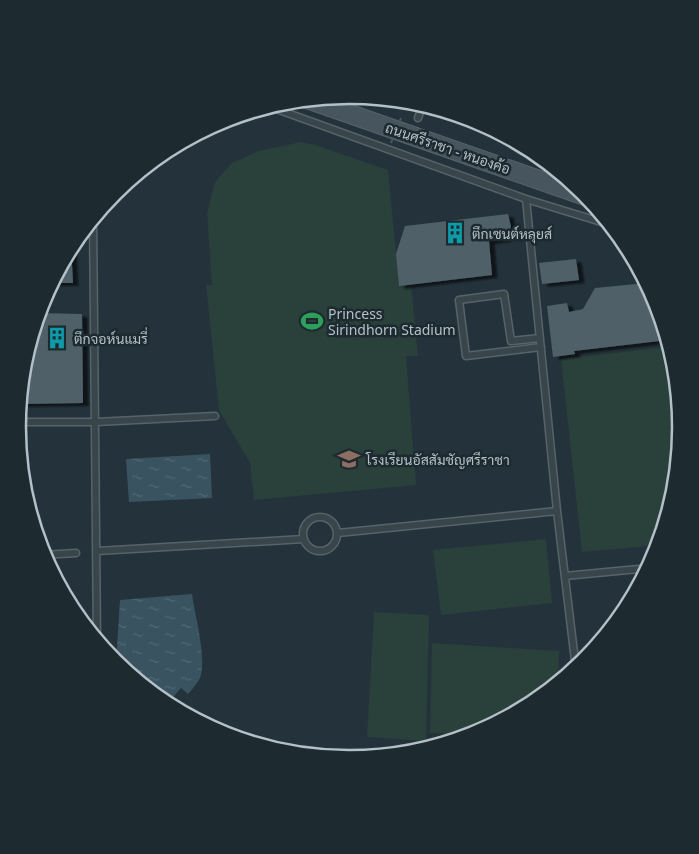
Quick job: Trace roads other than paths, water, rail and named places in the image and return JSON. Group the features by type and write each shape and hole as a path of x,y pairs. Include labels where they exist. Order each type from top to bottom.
{"main road":[{"name":"ถนนศรีราชา - หนองค้อ","path":"325,104 550,175"}],"lane":[{"path":"282,111 526,199 599,221"},
{"path":"418,118 420,112"},
{"path":"526,199 557,511 575,659"},
{"path":"93,230 97,629"},
{"path":"540,338 511,341 504,294 459,300 466,356 541,347"},
{"path":"26,422 96,422 216,416"},
{"path":"338,532 557,511"},
{"path":"317,516 323,516 333,522 338,532 335,543 321,551 310,548 304,539 304,527 311,518 317,516"},
{"path":"97,551 304,539"},
{"path":"53,555 76,554"},
{"path":"565,576 640,569"}],"water":[{"path":"210,454 212,498 129,502 126,459"},
{"path":"192,594 200,637 202,670 200,678 188,694 181,688 173,698 136,670 117,651 120,600"}],"place":[{"name":"ตึกเซนต์หลุยส์","path":"455,233"},
{"name":"Princess Sirindhorn Stadium","path":"312,321"},
{"name":"ตึกจอห์นแมรี่","path":"57,338"},
{"name":"โรงเรียนอัสสัมชัญศรีราชา","path":"349,459"}]}
